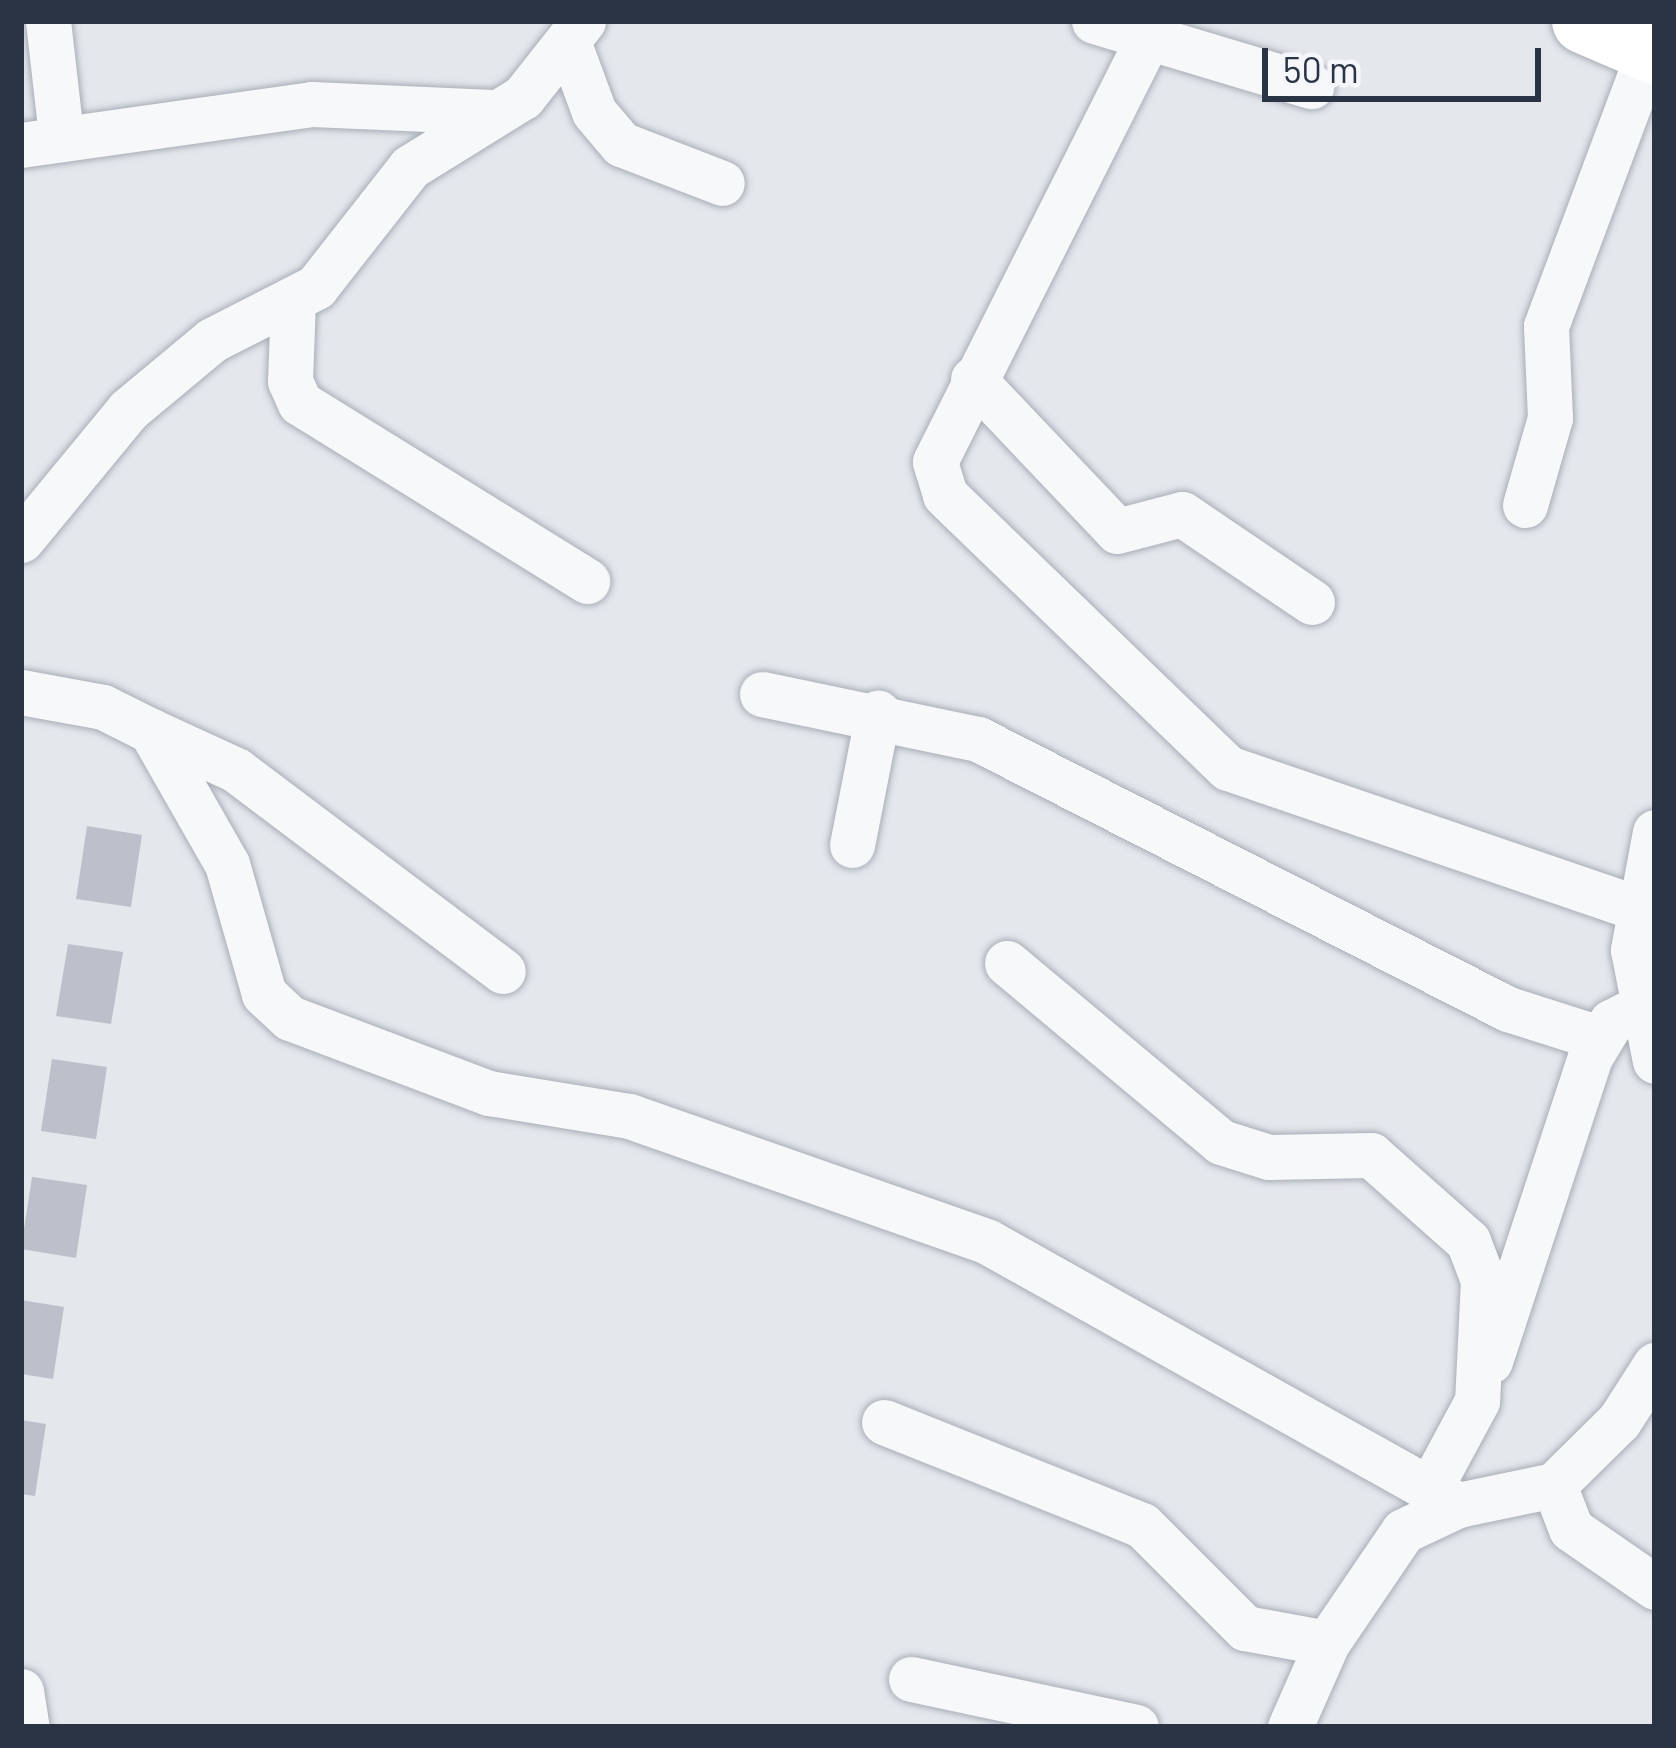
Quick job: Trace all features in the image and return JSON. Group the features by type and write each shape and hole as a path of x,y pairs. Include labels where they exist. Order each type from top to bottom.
{"highway":[{"path":"1586,21 1653,50"}],"street":[{"path":"48,21 41,140 312,104 498,112"},
{"path":"1094,21 1312,86"},
{"path":"21,540 167,374 329,275 410,167 498,112 576,32"},
{"path":"576,32 594,112 621,144 722,183"},
{"path":"1148,38 935,462 945,495 1205,754 1490,866 1637,908"},
{"path":"1525,505 1550,418 1546,326 1653,50"},
{"path":"292,301 290,381 300,403 587,581"},
{"path":"974,380 1118,531 1182,514 1312,602"},
{"path":"21,692 103,707 236,770 503,971"},
{"path":"762,694 878,713 978,739 1508,1009 1599,1038"},
{"path":"851,845 878,713"},
{"path":"151,731 226,864 264,994 290,1018 489,1093 628,1116 988,1242 1443,1497 1554,1485 1619,1421 1655,1365"},
{"path":"1655,832 1637,908 1637,1009 1655,1061"},
{"path":"1007,963 1221,1142 1270,1156 1371,1155 1441,1214 1468,1240 1483,1280 1477,1392"},
{"path":"1290,1727 1327,1643 1403,1531 1443,1497 1599,1038 1637,1009"},
{"path":"884,1422 1142,1525 1245,1628 1327,1643"},
{"path":"1554,1485 1571,1529 1655,1588"},
{"path":"911,1679 1136,1727"},
{"path":"21,1690 28,1727"}],"building":[{"path":"87,826 142,835 131,907 76,899"},
{"path":"68,944 123,952 111,1024 56,1016"},
{"path":"52,1059 107,1067 96,1139 41,1131"},
{"path":"32,1177 87,1185 76,1258 21,1249"},
{"path":"21,1300 64,1307 53,1379 21,1374"},
{"path":"21,1420 46,1424 35,1496 21,1494"}]}
